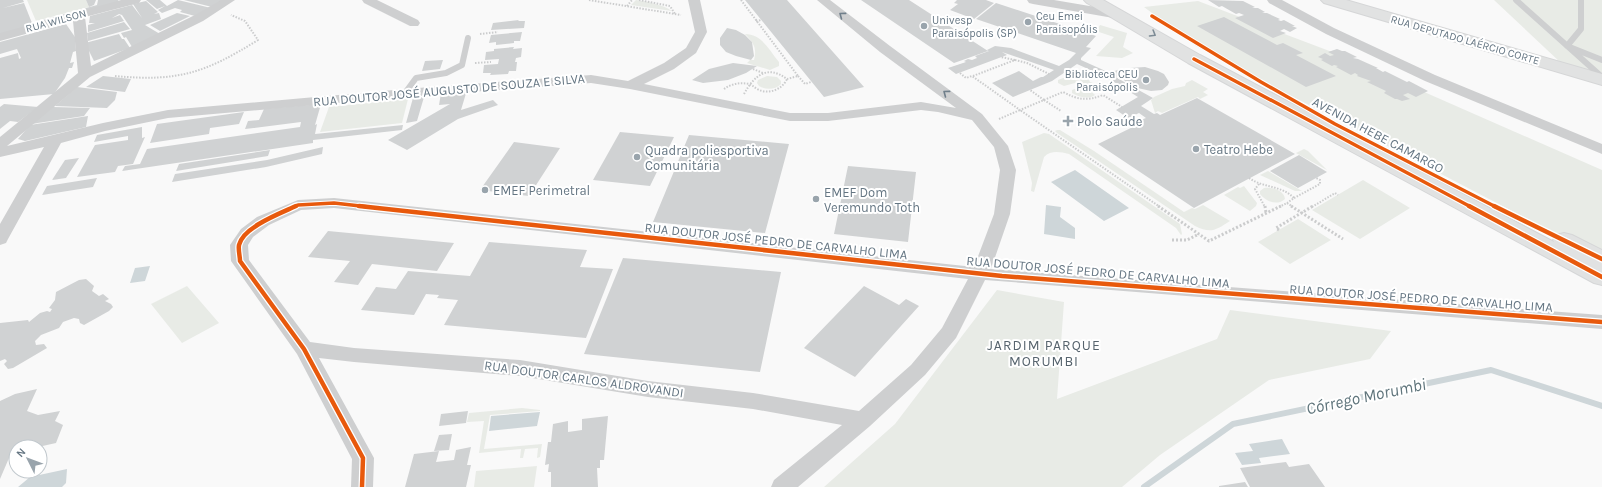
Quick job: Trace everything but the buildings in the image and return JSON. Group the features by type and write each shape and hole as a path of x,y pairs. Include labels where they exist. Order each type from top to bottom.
{"main road":[{"name":"AVENIDA HEBE CAMARGO","path":"1092,0 1128,8 1298,104 1451,185 1602,258"},
{"name":"RUA DEPUTADO LAÉRCIO CORTE","path":"1329,0 1602,79"},
{"name":"AVENIDA HEBE CAMARGO","path":"1128,8 1194,59 1602,277"}],"street":[{"name":"RUA WILSON","path":"0,37 135,0"},
{"path":"0,144 85,74 229,0"},
{"path":"368,0 414,23"},
{"path":"630,85 669,66 691,50 701,32 694,0"},
{"path":"782,487 863,420 918,370 949,333 980,273 1002,214 1008,170 1001,146 980,121 926,78 885,49 822,0"},
{"path":"1032,0 1128,8"},
{"path":"1044,0 1064,0"},
{"path":"1273,0 1330,31 1430,78 1602,149"},
{"path":"78,15 85,74"},
{"name":"RUA DOUTOR JOSÉ AUGUSTO DE SOUZA E SILVA","path":"898,109 918,100 925,91 926,78"},
{"name":"RUA DOUTOR JOSÉ AUGUSTO DE SOUZA E SILVA","path":"0,152 55,140 103,127 168,114 405,93 591,79 630,85 790,117 828,117 921,106 938,108 980,121"},
{"path":"0,239 55,140"},
{"name":"RUA DOUTOR JOSÉ PEDRO DE CARVALHO LIMA","path":"362,487 363,458 304,349 240,260 239,245 247,233 263,220 298,205 334,203 980,273 1602,322"},
{"name":"RUA DOUTOR CARLOS ALDROVANDI","path":"304,349 354,355 520,368 648,389 753,401 863,420"}],"lane":[{"path":"1516,0 1602,79"},
{"path":"1567,46 1580,29 1581,0"},
{"path":"405,93 416,78 455,71 462,66 468,38"},
{"path":"1567,46 1602,60"}],"path":[{"path":"589,0 698,18"},
{"path":"626,6 632,0"},
{"path":"639,0 671,6 676,14"},
{"path":"741,0 798,76 805,84 811,82"},
{"path":"85,74 154,79 176,76 202,70 214,65 258,40 245,21 232,15 210,11"},
{"path":"756,21 761,20"},
{"path":"1001,57 1028,63 1049,74"},
{"path":"960,73 966,78 1016,60"},
{"path":"753,69 764,74"},
{"path":"736,106 754,79 764,74 779,73 787,79"},
{"path":"714,102 728,86 750,84 758,90 773,91 782,87 787,79 798,76"},
{"path":"972,76 1209,241 1287,203 1320,184 1320,180 1316,178"},
{"path":"1030,90 1061,111"},
{"path":"980,121 1020,110 1063,92 1072,97 1088,101 1103,95 1122,107"},
{"path":"1249,178 1258,184 1284,190 1291,194 1294,198"},
{"path":"1258,184 1255,189 1265,205 1266,213"},
{"path":"1279,230 1276,228 1335,193 1338,195"},
{"path":"1287,203 1343,239"},
{"path":"1172,240 1187,240 1199,234"}],"shaded area":[{"path":"27,0 86,0 89,7 36,21"},
{"path":"636,0 659,5 672,11 631,5"},
{"path":"1494,0 1602,0 1602,75 1561,63"},
{"path":"1198,1 1340,55 1602,170 1602,258 1196,46 1144,7"},
{"path":"1100,25 1127,33 1123,47 1133,53 1122,58 1096,56 1114,37 1096,31"},
{"path":"745,34 761,40 779,62 779,66 770,70 747,63 750,60 754,60 755,49 751,40"},
{"path":"1078,72 1085,72 1092,76 1089,80 1090,82 1107,85 1110,87 1110,91 1106,92 1092,88 1090,90 1095,95 1092,97 1084,97 1072,93 1072,90 1080,87 1079,84 1075,83 1064,86 1058,83 1058,80 1063,78 1080,81 1081,80 1076,76"},
{"path":"767,76 777,77 781,81 781,84 770,89 759,86 757,83 758,80"},
{"path":"1192,80 1208,89 1203,92 1208,95 1200,99 1198,97 1162,113 1158,111 1155,113 1151,100 1154,97 1172,89 1185,86 1186,83"},
{"path":"408,99 402,123 320,132 329,107"},
{"path":"1060,130 1094,151 1184,212 1203,205 1230,221 1213,230 1205,230 1195,226 1057,133 1055,131"},
{"path":"1044,133 1049,134 1180,224 1182,234 1181,235 1176,228 1069,154 1053,152 1044,157 1034,192 1031,191 1032,183 1022,142"},
{"path":"1304,149 1308,151 1327,170 1296,153"},
{"path":"1075,170 1129,208 1104,221 1051,182"},
{"path":"1268,171 1302,191 1295,191 1260,175"},
{"path":"1363,180 1410,208 1360,239 1312,210"},
{"path":"1244,186 1257,203 1256,206 1250,211 1224,195 1238,187 1240,188"},
{"path":"1264,188 1271,188 1280,191 1283,193 1285,199 1276,203 1265,199 1260,194 1260,191"},
{"path":"1046,205 1061,207 1060,217 1075,228 1075,239 1044,234"},
{"path":"1298,219 1331,240 1290,264 1258,242"},
{"path":"150,266 145,281 130,283 135,268"},
{"path":"187,286 219,323 182,343 151,304"},
{"path":"997,290 1064,302 1057,399 1217,339 1230,310 1391,331 1370,359 1269,380 1160,455 1122,487 824,487 895,424"},
{"path":"522,408 540,411 490,415 484,449 542,444 540,457 537,458 538,448 525,449 523,458 520,458 521,449 479,453 484,421 467,422 469,413"},
{"path":"540,412 537,426 489,431 491,416"},
{"path":"1282,439 1290,454 1259,458 1261,463 1242,465 1235,453 1253,451 1249,444"},
{"path":"537,466 534,487 474,487 476,471"},
{"path":"67,469 66,483 62,487 18,487 28,479 48,479 48,473"}],"waterway":[{"name":"Córrego Morumbi","path":"1144,487 1233,424 1491,370 1602,406"}],"cycle path":[{"path":"1152,16 1261,82 1335,124 1449,183 1602,259"},
{"path":"1194,59 1602,277"},
{"path":"362,487 363,458 304,349 240,261 239,245 247,233 263,221 298,205 334,203 1002,276 1602,322"}],"place":[{"name":"Ceu Emei Paraisopólis","path":"1028,22"},
{"name":"Univesp Paraisópolis (SP)","path":"924,26"},
{"name":"Biblioteca CEU Paraisópolis","path":"1146,80"},
{"name":"Polo Saúde","path":"1068,121"},
{"name":"Teatro Hebe","path":"1196,149"},
{"name":"Quadra poliesportiva Comunitária","path":"637,157"},
{"name":"EMEF Perimetral","path":"485,190"},
{"name":"EMEF Dom Veremundo Toth","path":"816,199"}],"district":[{"name":"JARDIM PARQUE MORUMBI","path":"1044,354"}]}
